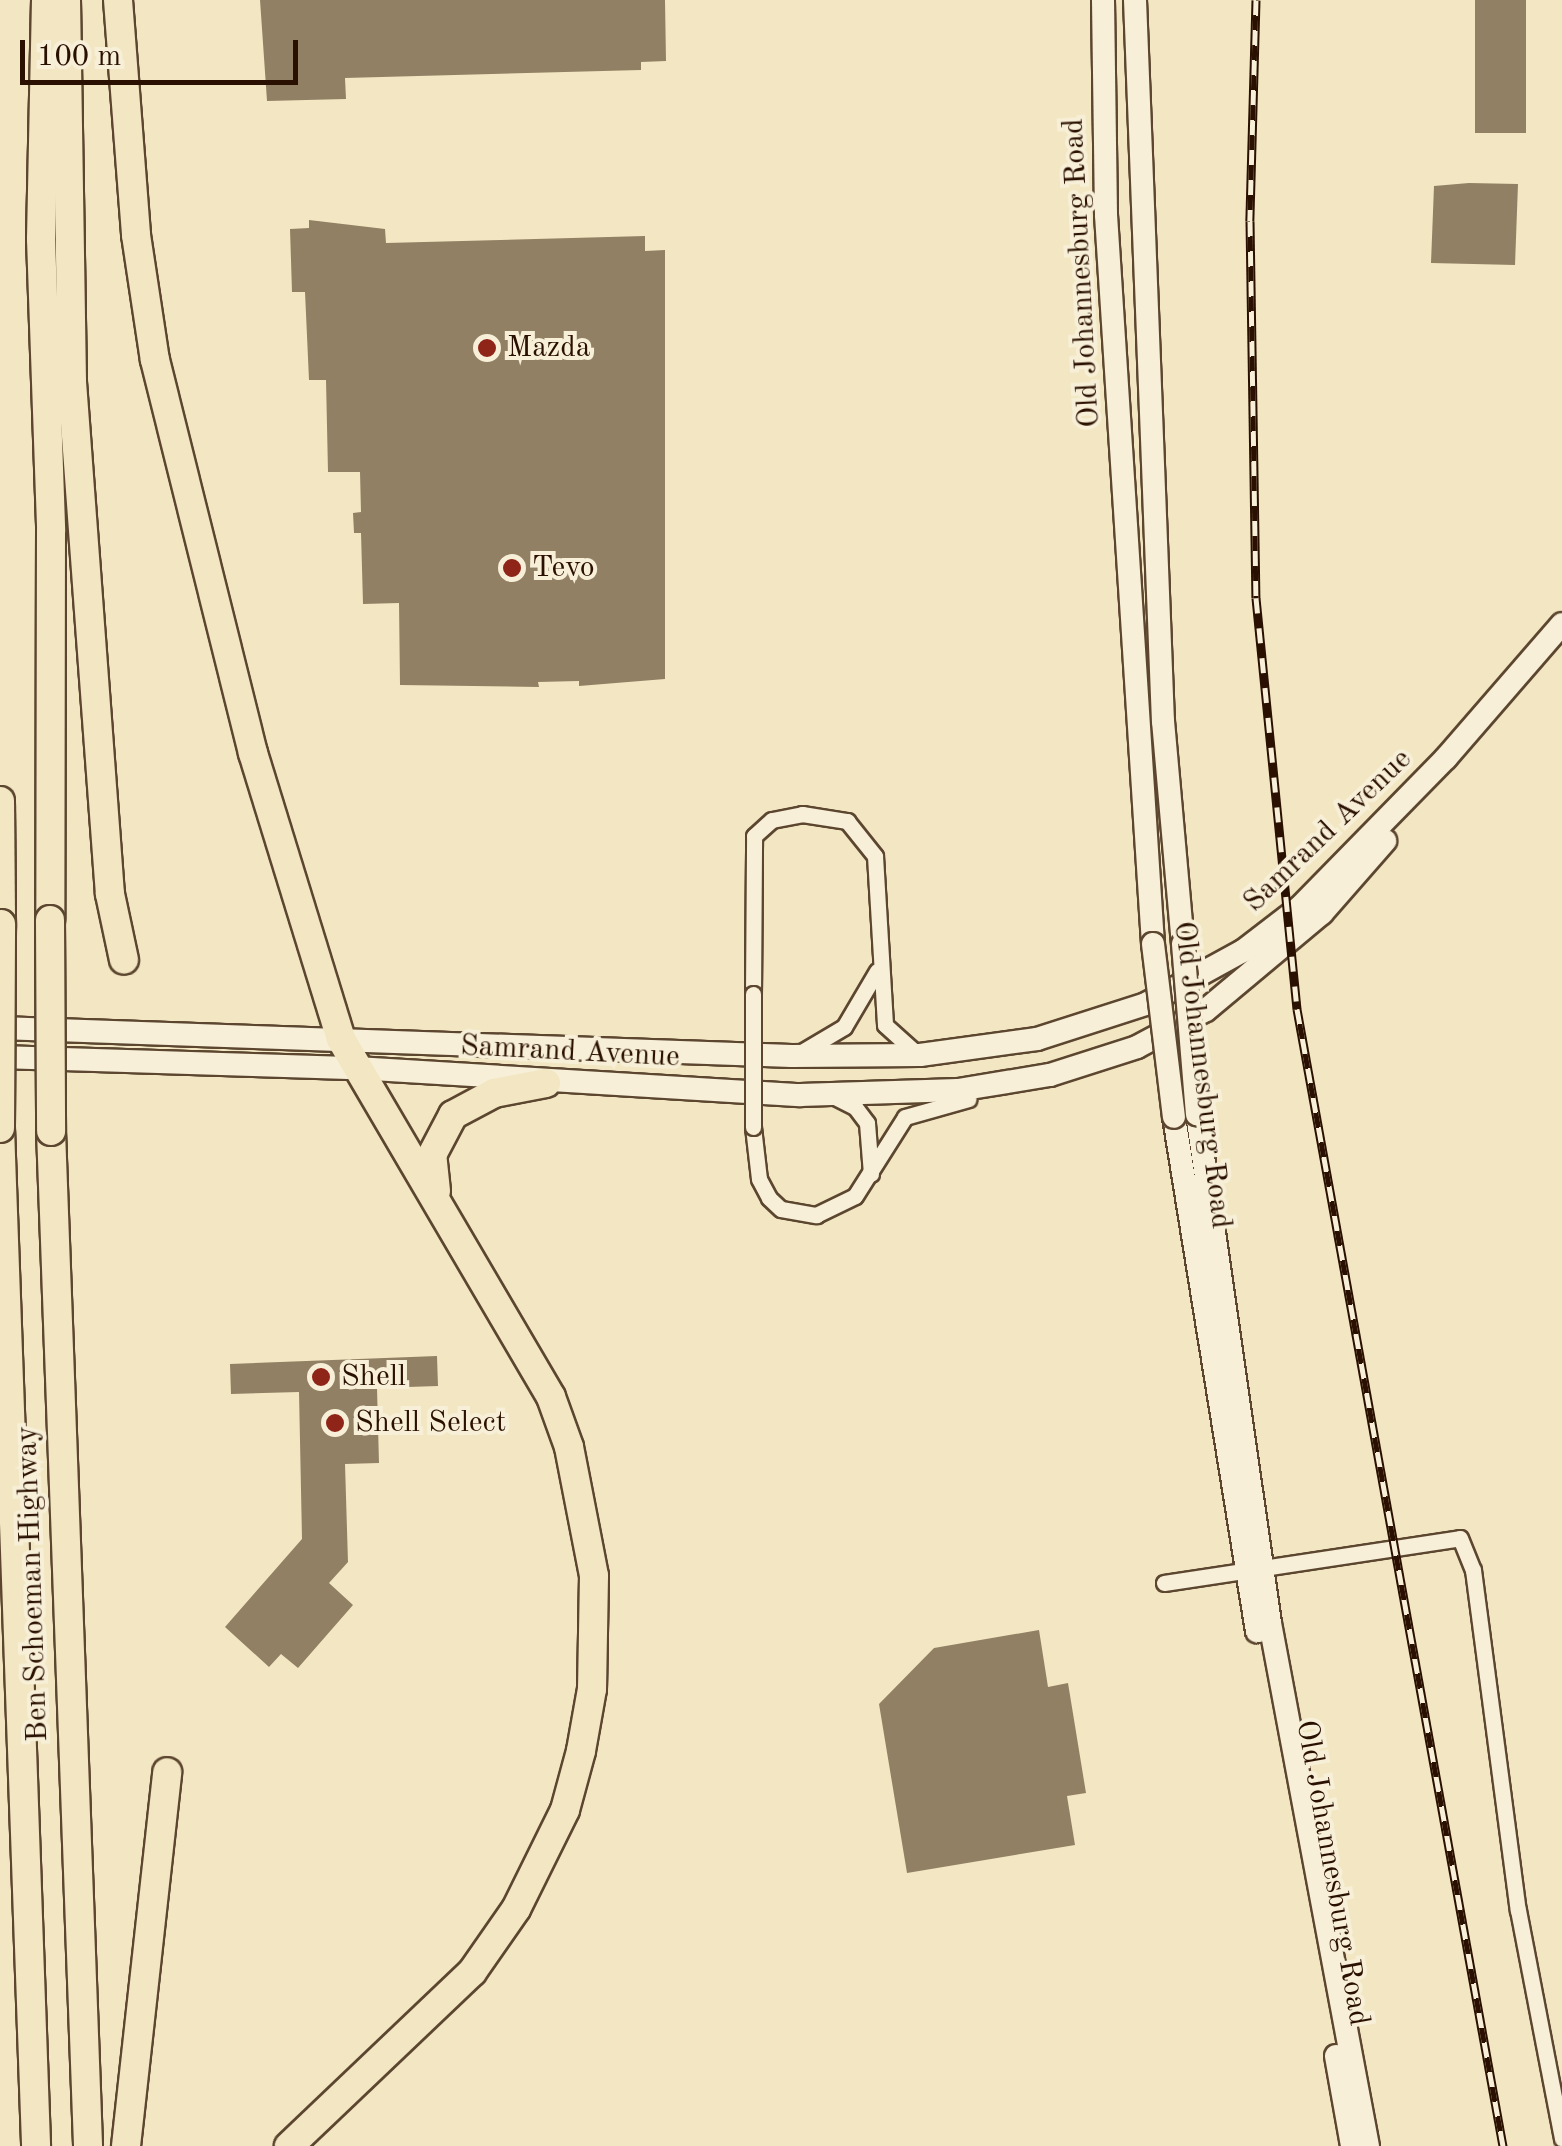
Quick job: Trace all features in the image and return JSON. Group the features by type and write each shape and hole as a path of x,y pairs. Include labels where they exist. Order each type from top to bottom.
{"highway":[{"name":"Ben Schoeman Highway","path":"46,0 42,239 51,531 50,1130 88,2146"},
{"path":"66,0 72,382 110,894 124,960"},
{"path":"118,0 136,235 178,466 252,753 341,1039 529,1352 569,1447 594,1576 592,1689 565,1810 516,1909 472,1972 289,2146"},
{"name":"Ben Schoeman Highway","path":"0,801 0,1128 12,1562 36,2146"},
{"path":"442,1212 432,1155 446,1123 471,1102 546,1082"},
{"path":"0,1492 12,1562"},
{"path":"126,2146 167,1772"}],"main road":[{"name":"Old Johannesburg Road","path":"1103,0 1106,215 1154,944 1186,1116 1253,1569 1352,2146"},
{"name":"Old Johannesburg Road","path":"1135,0 1163,722 1182,944 1186,1116"},
{"path":"1446,758 1562,624"},
{"name":"Samrand Avenue","path":"0,1028 792,1056 920,1055 1037,1039 1104,1020 1192,980 1299,908 1446,758"},
{"name":"Samrand Avenue","path":"0,1057 356,1068 546,1082 830,1094 958,1090 1050,1075 1150,1040 1262,969 1365,866 1446,758"},
{"name":"Old Johannesburg Road","path":"1253,1569 1368,2146"}],"street":[{"path":"920,1055 885,1024 875,856 868,841 836,819 802,814 772,820 754,836 750,861 753,1128 759,1179 782,1209 816,1215 835,1210 871,1174 899,1124 919,1109 1050,1075"},
{"path":"792,1056 844,1027 880,963"},
{"path":"830,1094 855,1107 867,1123 871,1174"},
{"path":"1164,1582 1460,1538 1473,1570 1518,1910 1562,2139"}],"building":[{"path":"260,0 665,0 666,61 641,62 641,70 345,78 346,99 267,101"},
{"path":"1475,0 1526,0 1526,133 1475,133"},
{"path":"1518,184 1515,265 1431,263 1434,186"},
{"path":"309,220 385,229 386,243 645,236 645,251 665,250 665,679 579,686 579,681 538,682 539,687 400,685 399,603 363,604 361,533 354,533 353,513 361,512 360,472 328,472 326,380 309,380 305,292 292,292 290,229 309,228"},
{"path":"437,1356 438,1386 377,1388 379,1463 345,1464 348,1562 329,1583 353,1605 298,1668 281,1654 269,1667 225,1627 302,1539 299,1392 231,1394 230,1364"},
{"path":"1039,1630 1048,1687 1068,1683 1086,1793 1067,1796 1075,1845 907,1873 879,1704 934,1648"}],"railway":[{"path":"1256,0 1250,221 1256,598 1297,1009 1503,2146"}],"place":[{"name":"Mazda","path":"487,348"},
{"name":"Tevo","path":"512,568"},
{"name":"Shell","path":"321,1377"},
{"name":"Shell Select","path":"335,1423"}]}
